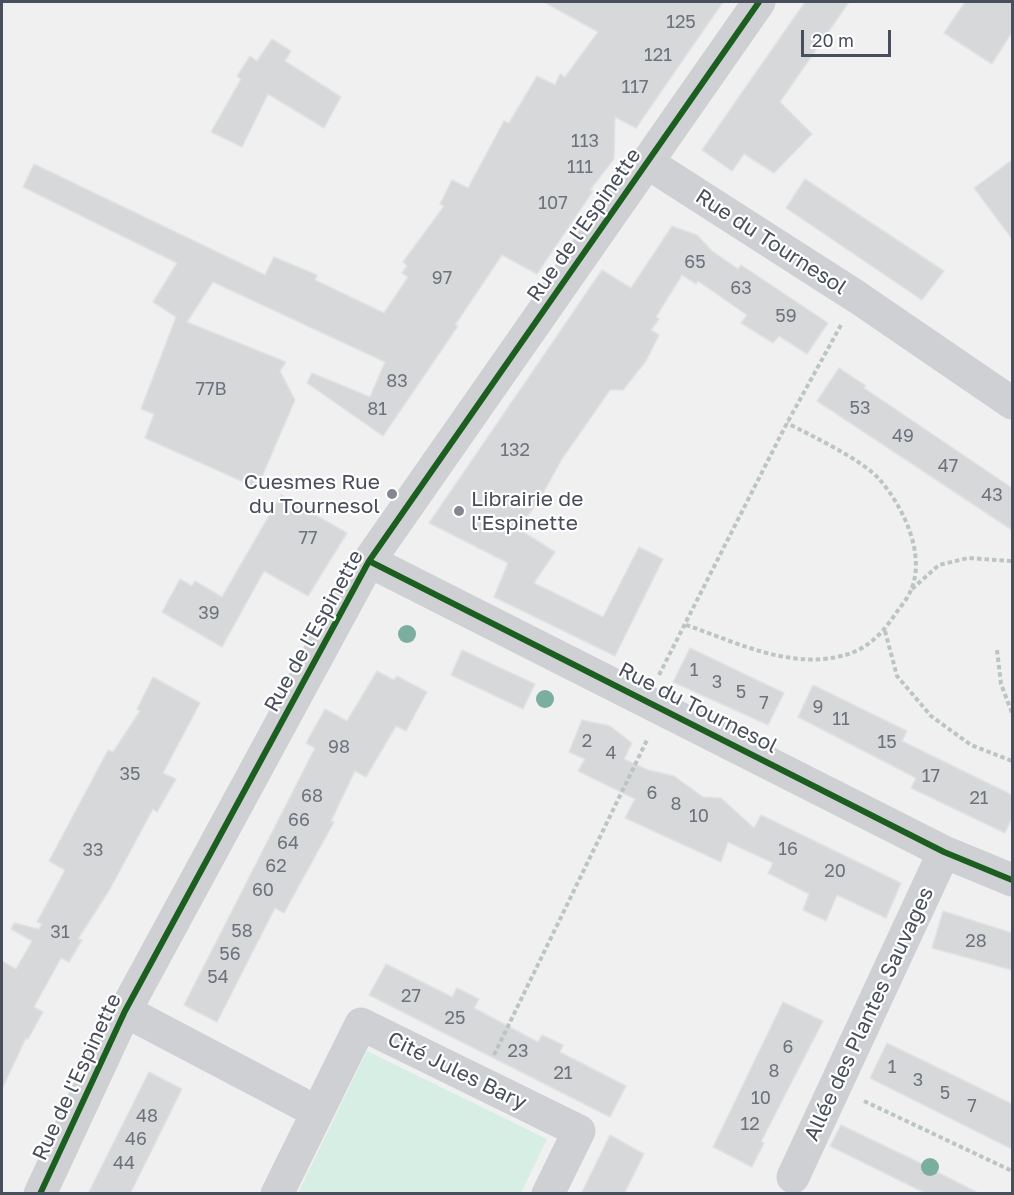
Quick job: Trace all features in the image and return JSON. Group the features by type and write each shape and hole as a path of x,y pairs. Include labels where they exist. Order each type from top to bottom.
{"street":[{"name":"Rue de l'Espinette","path":"40,1194 126,1011 369,561 759,2"},
{"name":"Rue du Tournesol","path":"648,163 857,297 1012,403"},
{"name":"Rue du Tournesol","path":"369,561 944,852 1012,880"},
{"name":"Allée des Plantes Sauvages","path":"793,1177 944,852"},
{"path":"126,1011 317,1112"},
{"name":"Cité Jules Bary","path":"276,1194 361,1024 579,1131 548,1194"}],"path":[{"path":"662,667 686,625 787,423 857,297"},
{"path":"787,423 837,449 880,479 902,513 916,553 911,589"},
{"path":"686,625 778,657 821,660 855,654 885,631 911,589 939,565 968,558 1012,560"},
{"path":"885,631 897,676 931,716 971,745 1012,761"},
{"path":"997,650 1001,684 1012,713"},
{"path":"481,1083 662,708"},
{"path":"834,1088 1012,1171"}],"green space":[{"path":"367,1051 547,1139 521,1193 298,1193"}],"building":[{"path":"544,2 723,2 636,128 615,117 614,159 590,190 593,191 537,274 502,255 455,325 458,326 383,436 307,383 312,373 370,397 385,362 213,282 187,322 286,362 280,371 295,400 257,488 145,438 154,414 141,409 176,317 153,302 177,263 23,187 34,164 265,275 274,257 317,275 315,280 384,313 408,277 402,273 407,266 403,262 444,206 440,204 452,180 468,188 504,121 509,123 537,76 555,85 560,74 565,77 598,32"},
{"path":"805,2 849,2 780,102 812,134 774,173 744,154 732,171 702,150"},
{"path":"965,2 1012,2 1012,32 992,64 944,33"},
{"path":"272,39 291,51 285,61 341,97 324,128 268,94 242,147 211,132 241,79 237,76 250,56 257,61"},
{"path":"1012,160 1012,239 974,188"},
{"path":"805,179 944,271 922,300 786,208"},
{"path":"672,226 697,235 712,251 738,269 741,265 828,323 807,354 779,336 773,343 741,323 747,315 698,281 696,284 682,275 656,317 659,319 651,330 659,335 646,361 623,390 610,390 562,459 542,495 519,529 555,552 534,583 603,617 639,547 663,559 615,656 494,597 508,563 429,523 602,270 631,288"},
{"path":"839,368 866,386 864,388 1012,488 1012,530 817,401"},
{"path":"281,495 347,533 308,596 264,571 222,647 162,612 180,579 192,586 195,581 222,597"},
{"path":"690,648 784,693 768,725 673,682"},
{"path":"462,650 535,684 523,709 451,675"},
{"path":"377,671 394,680 397,676 427,692 406,731 396,726 366,777 355,771 331,821 334,822 284,913 275,908 217,1022 184,1005 315,748 306,743 325,709 347,721"},
{"path":"153,677 200,703 163,773 176,779 157,812 153,809 110,889 78,939 82,940 69,962 61,958 34,1007 43,1012 28,1039 26,1038 2,1089 2,961 16,969 32,941 11,929 14,923 39,929 42,924 37,922 65,870 49,861 108,750 113,752 140,711 137,709"},
{"path":"813,685 907,731 902,741 1012,795 1012,818 1005,833 911,788 916,778 798,717"},
{"path":"582,720 610,726 632,743 624,759 648,770 674,776 703,797 721,798 754,828 761,815 901,883 886,918 837,895 826,921 803,910 809,894 768,873 773,863 728,842 721,862 625,818 635,799 578,771 585,759 569,752"},
{"path":"943,911 1012,933 1012,970 932,948"},
{"path":"386,964 452,997 457,988 479,999 474,1008 538,1042 542,1035 563,1045 560,1052 626,1086 610,1117 369,995"},
{"path":"783,1002 823,1021 761,1142 764,1143 752,1167 713,1147"},
{"path":"887,1043 1012,1104 1012,1149 870,1078"},
{"path":"149,1072 182,1089 130,1194 88,1194"},
{"path":"841,1125 980,1194 927,1194 830,1146"},
{"path":"610,1135 644,1154 624,1194 581,1194"}],"cycle path":[{"path":"40,1194 125,1011 369,561 759,2"},
{"path":"369,561 944,852 1012,880"}],"place":[{"name":"Cuesmes Rue du Tournesol","path":"392,494"},
{"name":"Librairie de l'Espinette","path":"459,511"}]}
